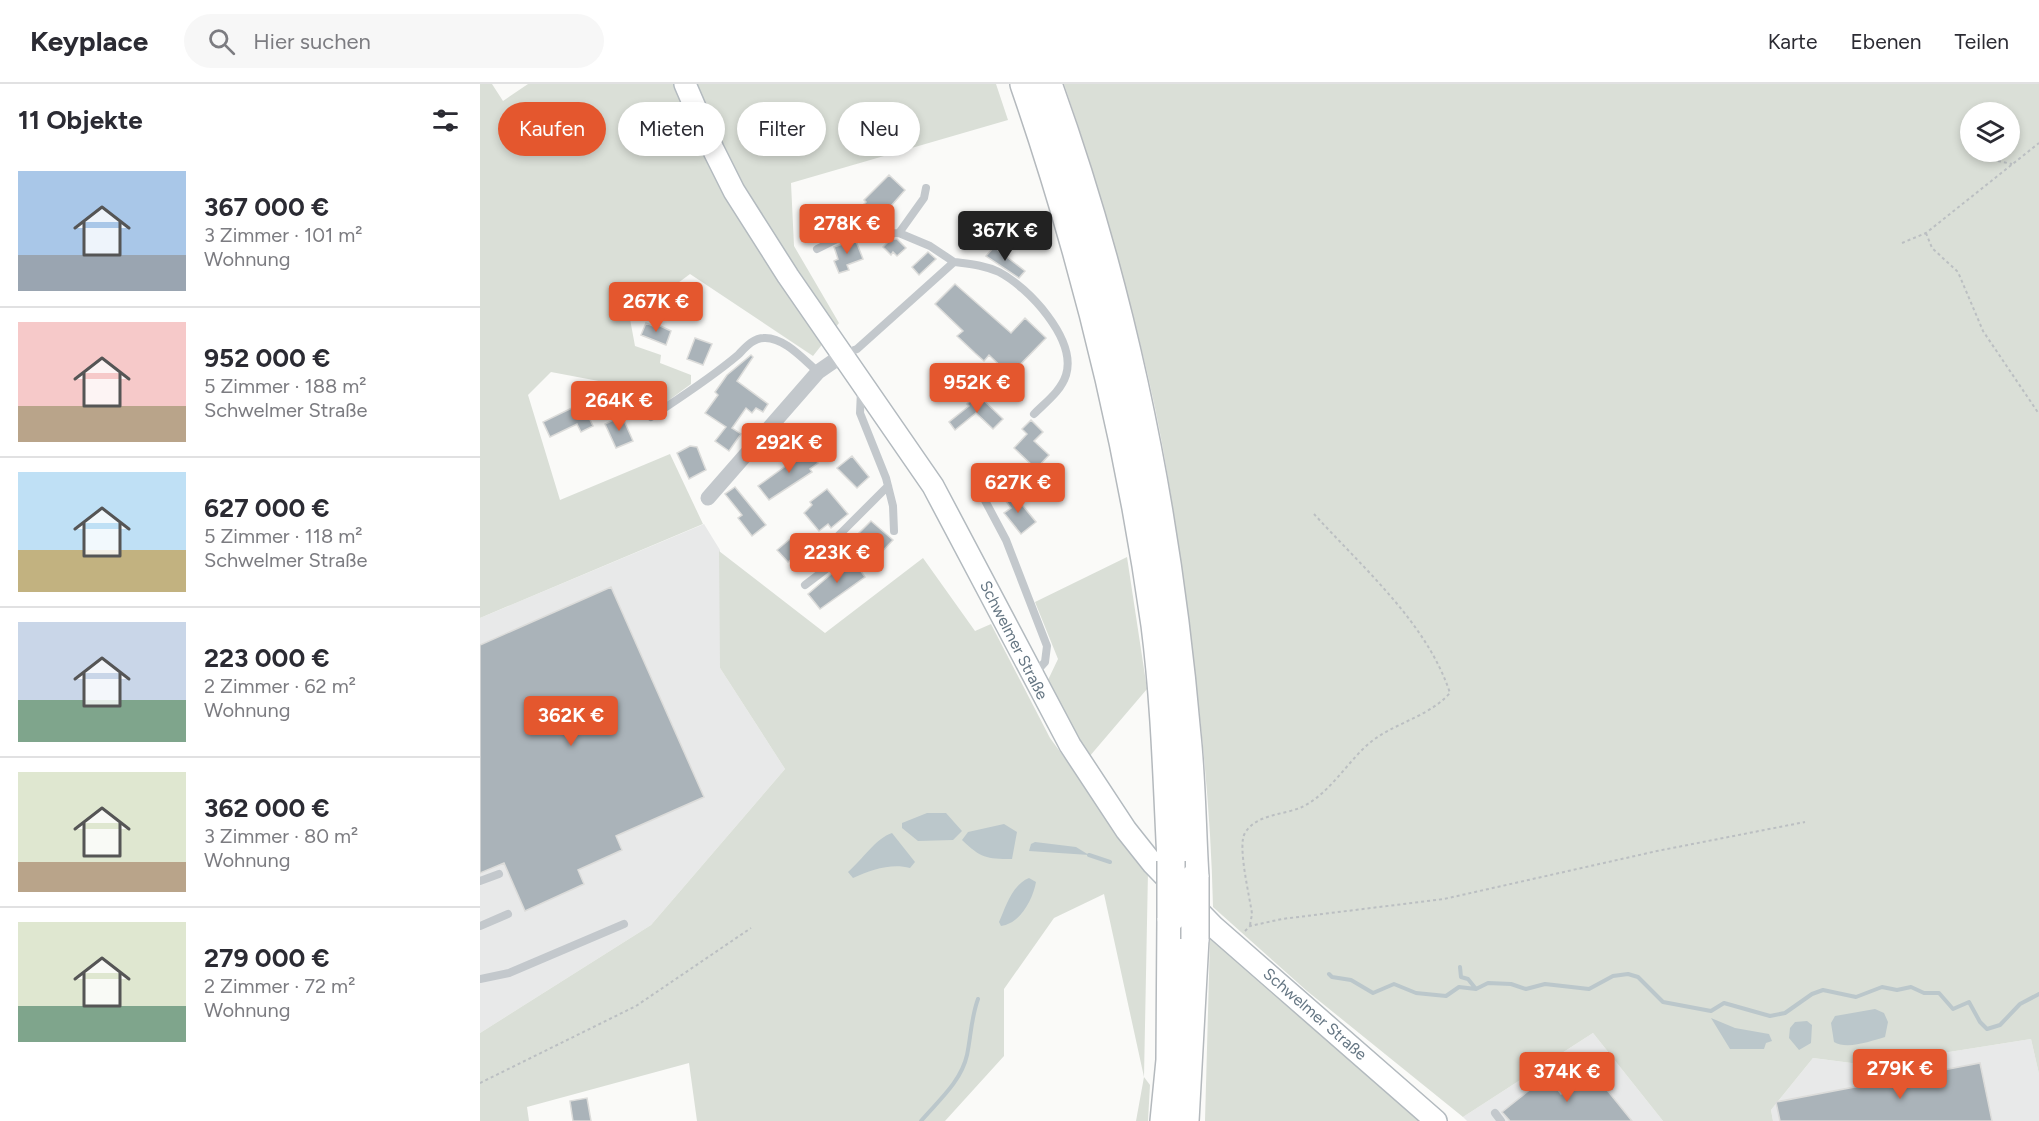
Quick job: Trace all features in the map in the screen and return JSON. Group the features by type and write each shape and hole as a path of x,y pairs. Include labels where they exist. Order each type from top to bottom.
{"highway":[{"path":"1024,84 1053,167 1088,287 1118,409 1136,503 1155,627 1164,716 1171,861 1170,1060 1164,1121"},
{"path":"1048,84 1110,283 1138,400 1160,514 1188,738 1195,877 1195,939 1185,1121"}],"main road":[{"name":"Schwelmer Straße","path":"685,84 734,191 788,276 862,380 933,486 1032,677 1097,790 1153,864 1231,942 1436,1121"}],"street":[{"path":"708,498 818,372 844,354"}],"lane":[{"path":"899,233 924,198 926,188"},
{"path":"817,249 845,235 899,233 930,246 954,262 977,264 1001,273 1046,311 1058,329 1067,354 1067,374 1058,391 1034,414"},
{"path":"844,354 857,349 954,262"},
{"path":"651,417 723,368 754,340 772,339 788,346 818,372"},
{"path":"862,380 860,413 888,486 894,531"},
{"path":"805,585 826,569 831,543 888,486"},
{"path":"981,494 1006,540 1047,646 1045,662 1032,677"},
{"path":"480,881 499,873"},
{"path":"480,927 508,914"},
{"path":"480,979 509,973 624,924"},
{"path":"1495,1113 1501,1121"}],"path":[{"path":"1902,243 1926,233 2039,142"},
{"path":"2003,162 2012,164"},
{"path":"1926,233 1932,248 1958,272 1983,331 2039,414"},
{"path":"1250,926 1252,914 1242,846 1244,834 1254,823 1304,806 1339,776 1370,743 1387,730 1424,715 1450,693 1445,679 1411,621 1314,514"},
{"path":"1231,942 1250,926 1282,919 1444,899 1657,850 1805,822"},
{"path":"480,1083 636,1005 751,928"}],"shaded area":[{"path":"480,84 492,84 503,101 528,84 996,84 1008,120 920,146 920,102 838,102 838,156 884,156 791,183 794,246 839,323 813,356 690,274 630,319 635,346 661,355 660,363 691,375 691,384 661,406 625,386 551,372 528,395 560,500 670,454 703,524 480,618"},
{"path":"1064,84 2039,84 2039,1074 2031,1039 1867,1065 1813,1058 1771,1110 1773,1121 1663,1121 1593,1033 1463,1117 1307,991 1213,907 1202,737 1182,571 1167,473 1148,376 1099,192"},
{"path":"704,524 720,550 720,668 785,769 651,925 480,1033 480,618"},
{"path":"719,551 825,633 923,558 975,631 991,624 1050,738 1148,871 1144,1077 1104,894 1054,918 1004,989 1004,1056 945,1121 697,1121 689,1063 527,1107 529,1121 480,1121 480,1033 651,925 785,769 720,668"},
{"path":"1127,557 1147,689 1089,757 1048,680 1058,659 1035,602"},
{"path":"927,813 946,813 962,831 953,840 918,841 902,828 902,823"},
{"path":"1004,824 1017,832 1012,859 984,856 974,851 962,840 968,832"},
{"path":"892,833 915,862 910,868 896,866 881,868 853,878 848,872 875,845"},
{"path":"1035,842 1076,847 1089,855 1029,851 1031,844"},
{"path":"1029,878 1036,882 1025,910 1014,921 1001,926 999,922 1010,897 1023,881"},
{"path":"1210,939 1322,1031 1421,1121 1205,1121"},
{"path":"1875,1009 1884,1013 1888,1022 1885,1037 1852,1045 1834,1042 1831,1023 1835,1016"},
{"path":"1711,1018 1735,1028 1769,1034 1772,1041 1766,1043 1764,1049 1730,1049"},
{"path":"1807,1021 1812,1025 1811,1043 1799,1050 1789,1038 1790,1028 1795,1022"},
{"path":"1593,1033 1663,1121 1467,1121 1463,1117"},
{"path":"2031,1039 2039,1074 2039,1121 1773,1121 1771,1110 1813,1058 1867,1065"},
{"path":"1144,1077 1150,1085 1148,1121 1136,1121"}],"building":[{"path":"889,175 905,190 877,222 861,207 866,202 864,200"},
{"path":"891,239 897,239 906,248 897,256 893,252 891,255 883,247"},
{"path":"856,241 863,259 847,265 849,270 839,273 834,261 838,259 834,247"},
{"path":"994,247 1025,271 1019,278 986,256"},
{"path":"928,252 936,259 919,275 912,267"},
{"path":"955,284 1011,333 1025,318 1046,338 1010,375 989,355 984,361 957,336 963,331 935,304"},
{"path":"646,323 653,326 654,323 671,331 666,345 641,335"},
{"path":"695,338 712,344 703,365 687,359"},
{"path":"751,355 753,357 737,381 768,404 763,412 756,408 752,413 746,408 732,428 741,434 729,451 715,441 726,427 705,413 718,395 715,392 727,375"},
{"path":"977,394 1003,419 993,429 976,413 955,430 949,422 969,406 967,404"},
{"path":"582,403 593,426 581,432 577,424 550,437 543,422"},
{"path":"622,416 633,441 616,448 605,424"},
{"path":"1031,420 1043,432 1034,441 1049,455 1036,469 1014,448 1027,434 1022,429"},
{"path":"690,446 697,447 706,470 689,479 677,453"},
{"path":"808,447 818,463 810,469 812,472 769,500 758,486 787,465 785,461"},
{"path":"852,456 869,477 857,488 837,468"},
{"path":"735,487 766,525 752,536 738,518 742,515 725,494"},
{"path":"827,489 848,514 831,528 828,524 819,531 804,513 812,505 810,502"},
{"path":"1010,490 1036,522 1021,534 1004,513 1011,508 1003,497"},
{"path":"871,521 893,540 874,560 852,540"},
{"path":"790,539 800,552 788,562 777,550"},
{"path":"851,557 865,577 820,609 808,594"},
{"path":"611,587 704,797 616,836 622,850 578,870 584,884 525,911 504,863 480,873 480,645"},
{"path":"1980,1063 1992,1121 1780,1121 1776,1102"},
{"path":"1591,1070 1632,1121 1510,1121 1502,1112 1547,1076 1561,1094"},
{"path":"587,1098 591,1121 573,1121 570,1101"}],"waterway":[{"path":"1089,855 1110,862"},
{"path":"1460,967 1461,977 1468,979 1476,989"},
{"path":"1329,974 1332,977 1351,980 1373,993 1394,984 1416,993 1446,996 1459,987 1476,989 1488,983 1511,984 1526,989 1545,984 1589,989 1613,976 1628,974 1638,977 1663,1002 1711,1011 1724,1003 1770,1016 1785,1013 1812,994 1823,990 1856,997 1882,987 1897,990 1911,987 1924,993 1939,993 1953,1009 1969,1002 1980,1022 1987,1029 2000,1025 2020,1004 2039,994"},
{"path":"921,1121 960,1074 967,1055 978,999"}]}
